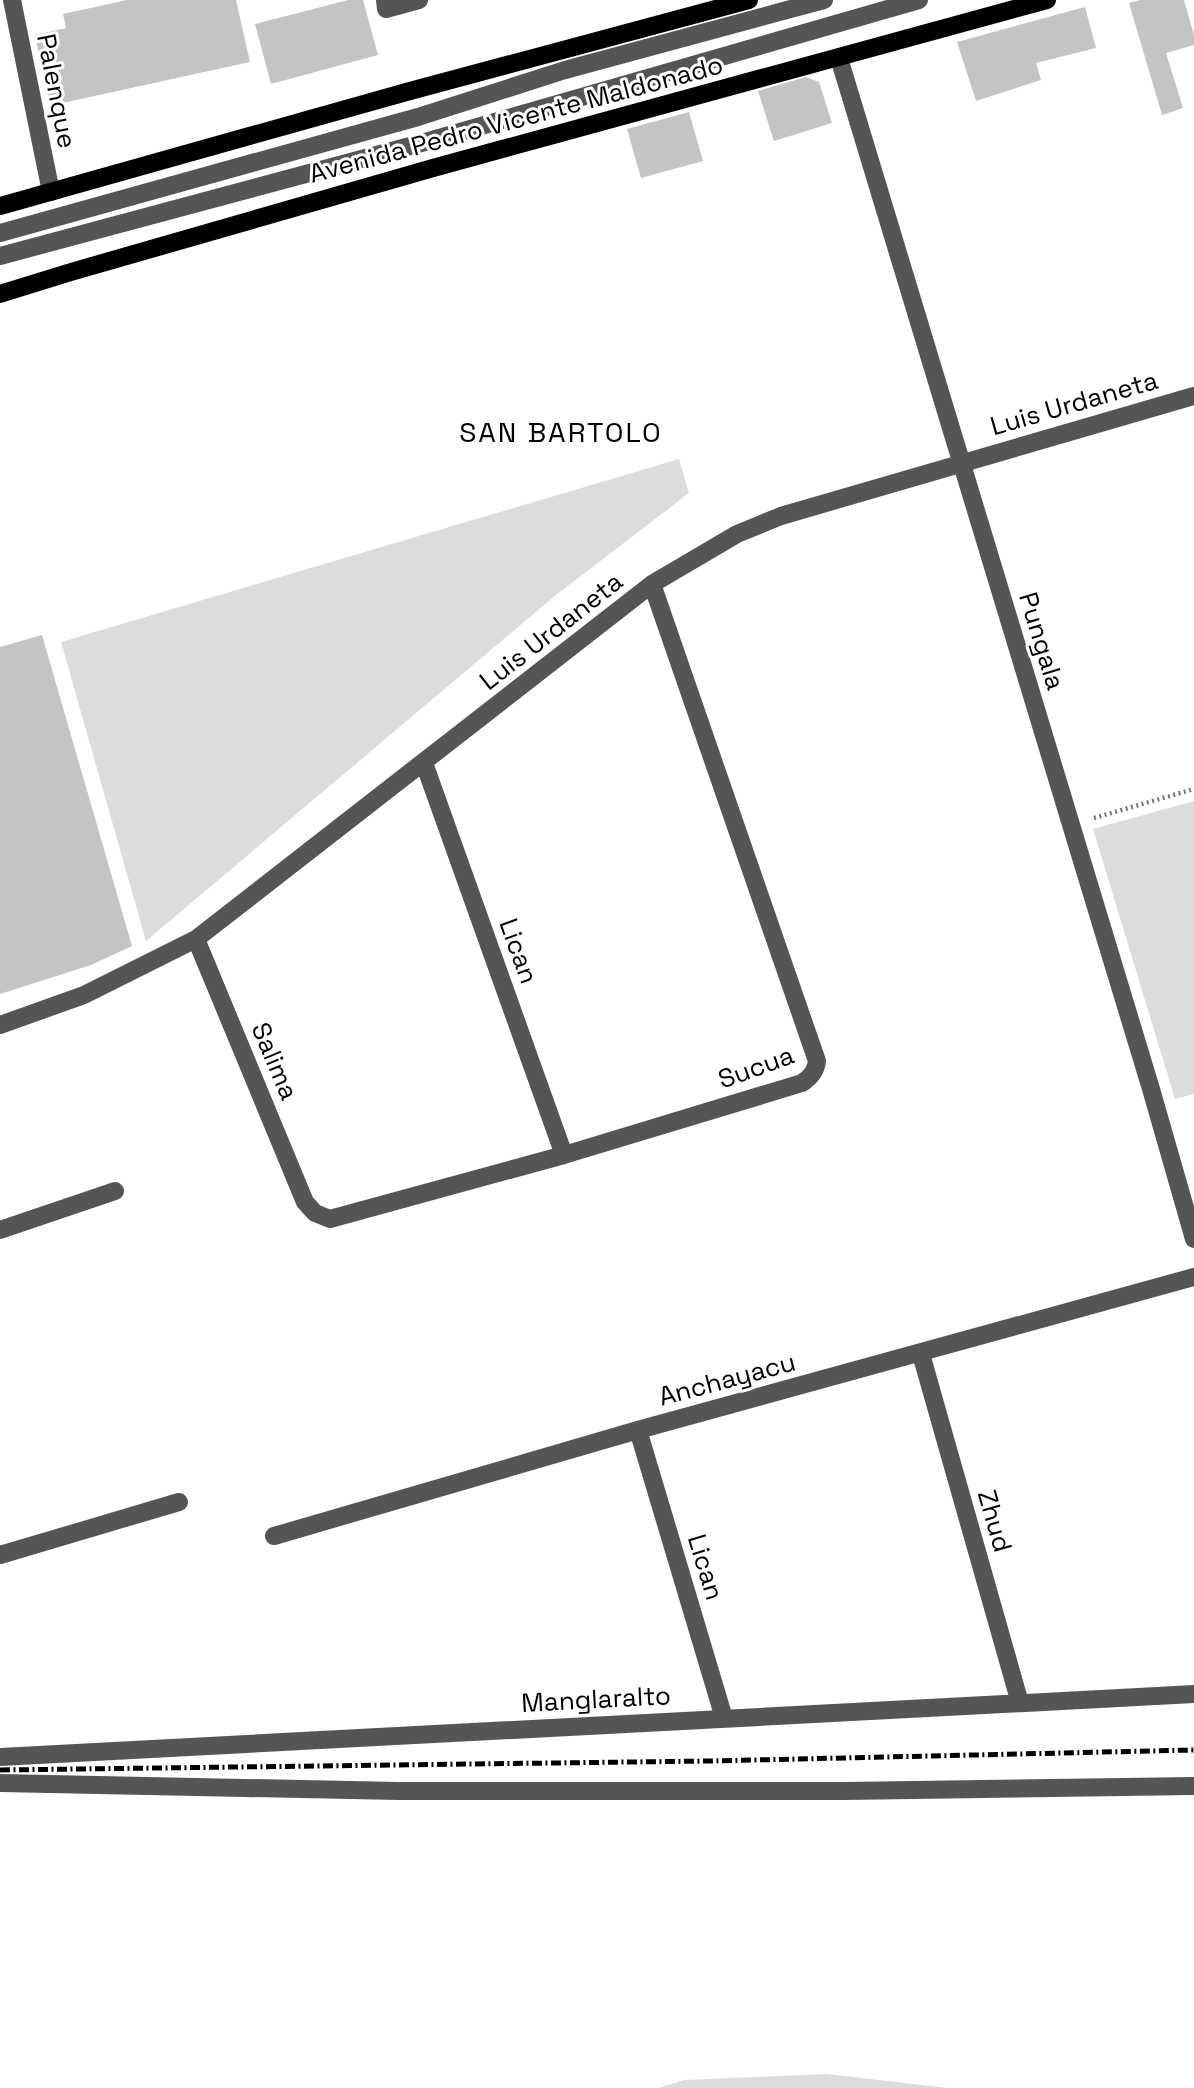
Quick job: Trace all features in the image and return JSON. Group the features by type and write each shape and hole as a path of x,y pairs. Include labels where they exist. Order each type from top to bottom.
{"main road":[{"name":"Avenida Pedro Vicente Maldonado","path":"0,206 410,91 749,0"},
{"name":"Avenida Pedro Vicente Maldonado","path":"0,294 420,172 1047,0"}],"street":[{"name":"Palenque","path":"12,0 51,192"},
{"path":"385,4 419,0"},
{"path":"0,233 418,117 565,70 824,0"},
{"path":"0,256 425,142 919,0"},
{"name":"Pungala","path":"839,58 1194,1239"},
{"name":"Luis Urdaneta","path":"0,1025 84,995 196,939 652,584 737,534 781,516 1194,396"},
{"name":"Sucua","path":"305,1202 316,1213 330,1219 564,1156 803,1083 816,1068 817,1061 652,584"},
{"name":"Lican","path":"424,764 564,1156"},
{"name":"Salima","path":"196,939 305,1202"},
{"path":"0,1230 115,1191"},
{"name":"Anchayacu","path":"274,1536 638,1430 1194,1277"},
{"name":"Zhud","path":"921,1354 1020,1703"},
{"name":"Lican","path":"638,1430 724,1718"},
{"path":"0,1555 179,1502"},
{"name":"Manglaralto","path":"0,1756 1194,1695"},
{"path":"0,1783 399,1791 844,1791 1194,1786"}],"path":[{"path":"1070,826 1194,789"}],"shaded area":[{"path":"679,459 689,493 556,595 146,941 61,642"},
{"path":"1194,801 1194,1094 1175,1099 1093,829"},
{"path":"827,2074 948,2088 659,2088 684,2080"}],"building":[{"path":"127,0 236,0 250,62 58,104 50,99 35,35 66,28 63,14"},
{"path":"348,0 363,0 378,55 271,84 255,24"},
{"path":"1140,0 1184,0 1194,35 1194,45 1166,53 1183,108 1162,115 1129,3"},
{"path":"1085,7 1096,48 1036,63 1041,80 976,101 957,42"},
{"path":"806,77 819,82 832,123 774,141 758,91"},
{"path":"689,112 703,161 641,178 627,129"},
{"path":"42,635 132,946 91,965 0,994 0,647"}],"railway":[{"path":"0,1770 710,1761 1194,1750"}],"district":[{"name":"SAN BARTOLO","path":"561,432"}]}
